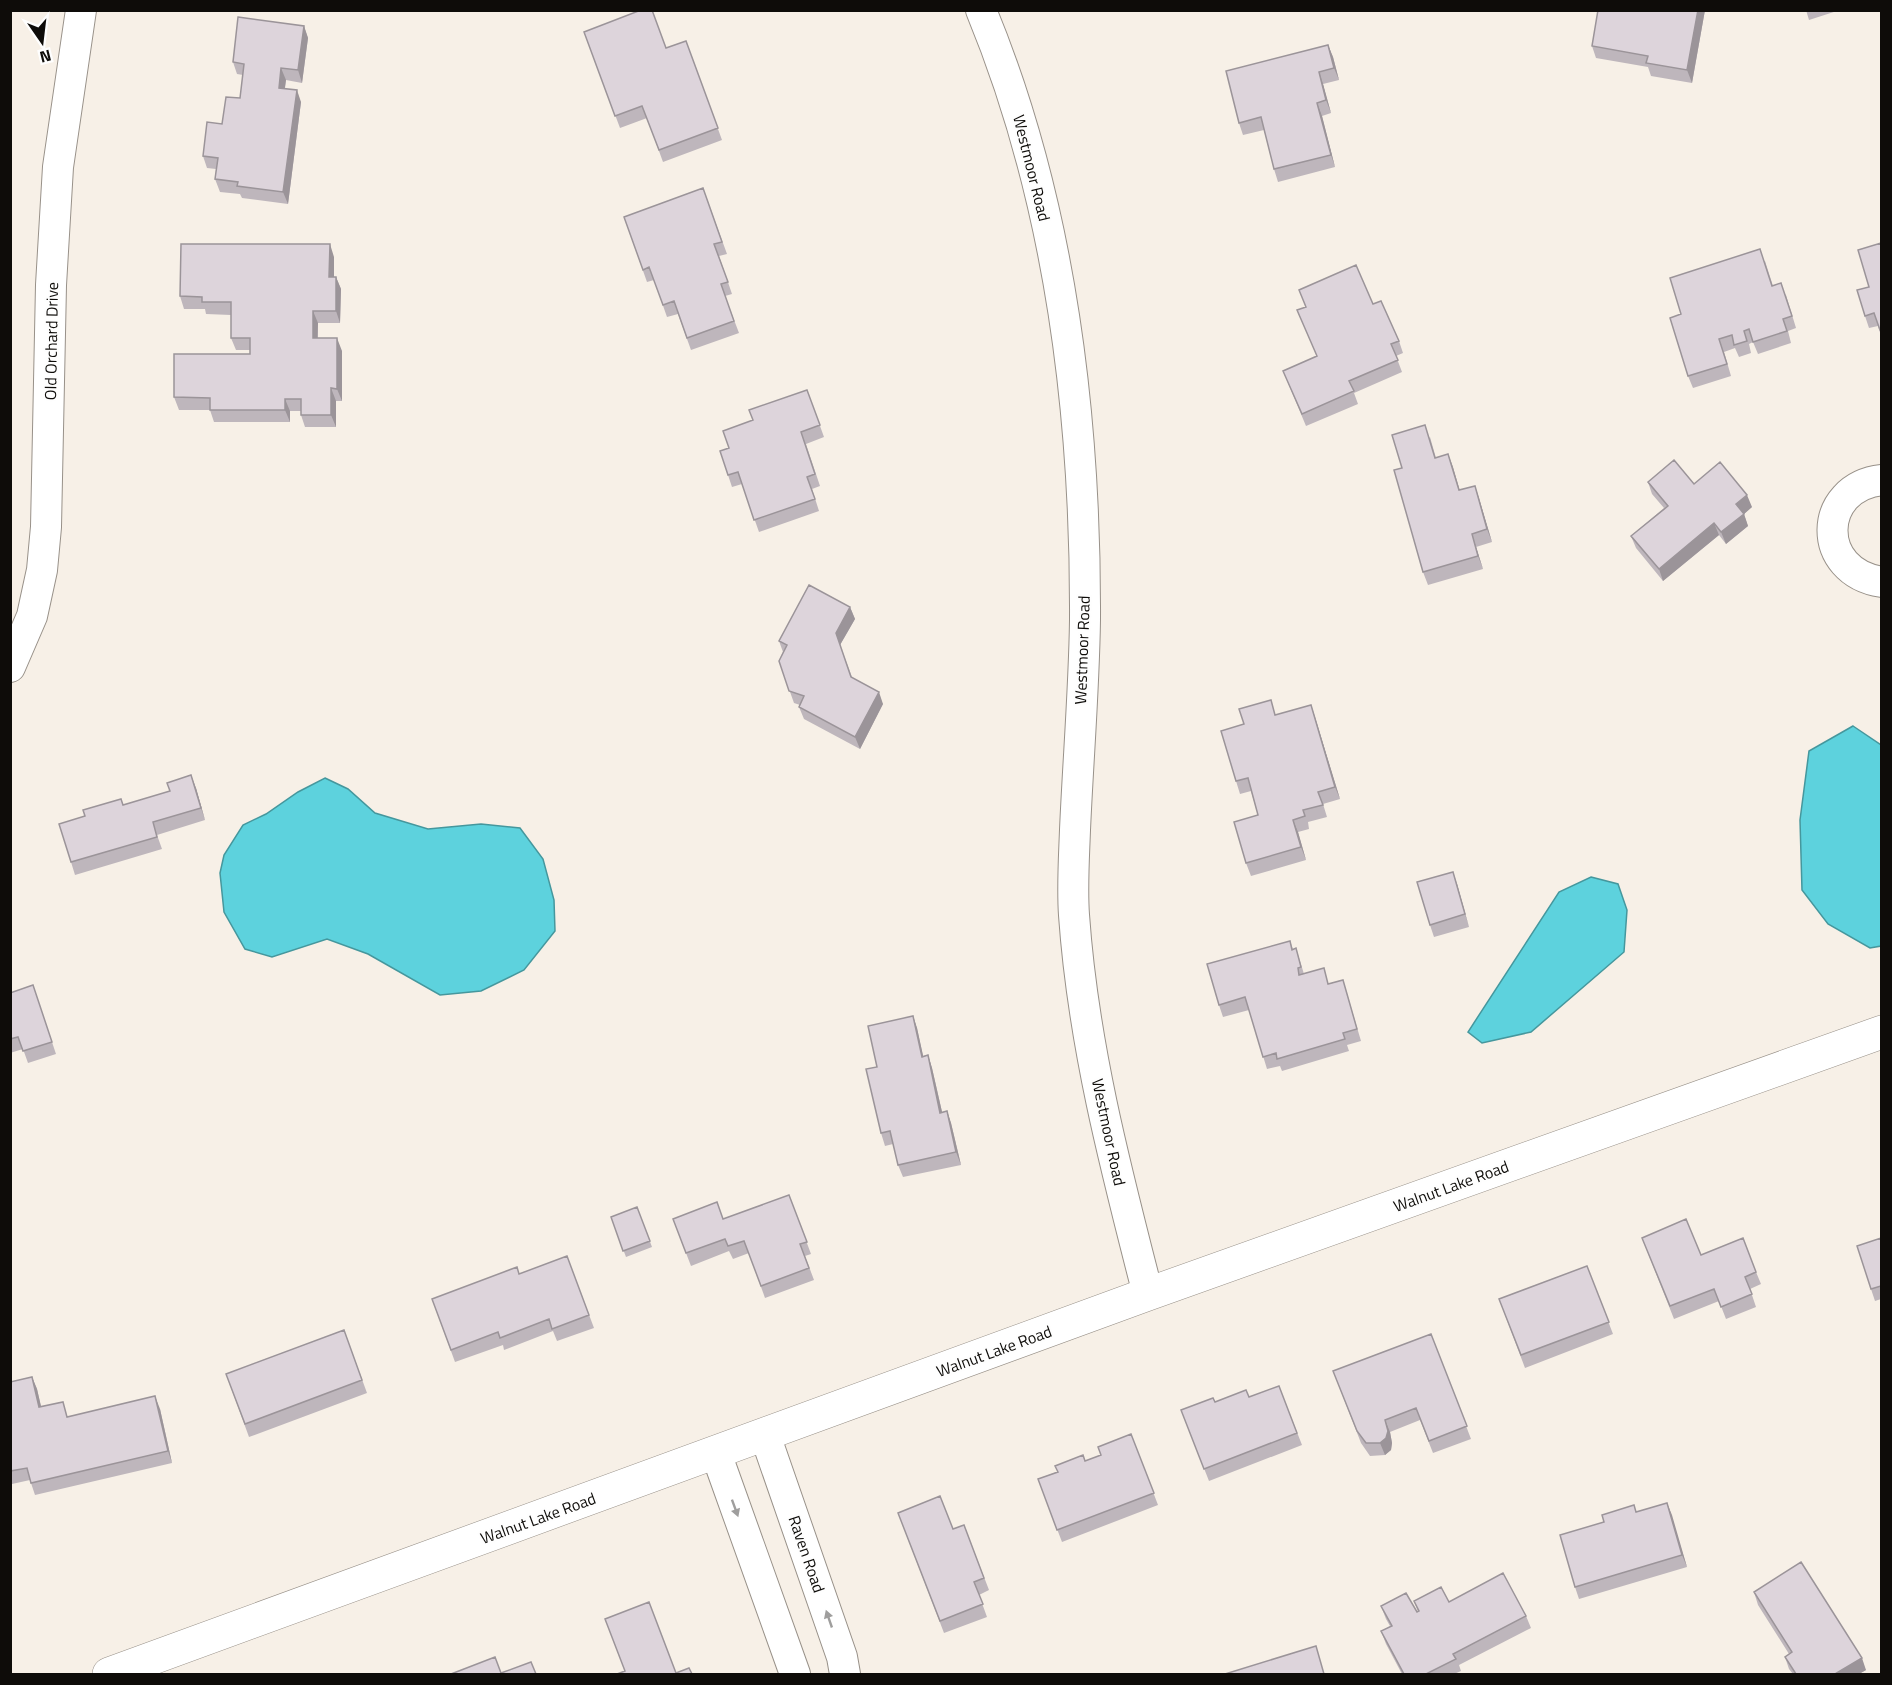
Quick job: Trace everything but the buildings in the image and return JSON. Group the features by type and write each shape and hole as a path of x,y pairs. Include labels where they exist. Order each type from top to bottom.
{"street":[{"name":"Old Orchard Drive","path":"10,667 32,616 42,570 46,527 51,285 58,167 81,10"},
{"name":"Westmoor Road","path":"981,10 999,53 1020,117 1049,234 1068,343 1077,412 1084,513 1085,624 1073,912 1081,990 1093,1058 1114,1161 1148,1294"},
{"path":"1881,480 1870,481 1855,488 1843,499 1835,513 1832,528 1834,544 1840,559 1851,571 1865,579 1881,582"},
{"name":"Walnut Lake Road","path":"109,1674 1148,1294 1881,1032"},
{"name":"Raven Road","path":"765,1435 842,1657 845,1674"},
{"path":"716,1453 795,1674"}],"water":[{"path":"1853,726 1881,745 1881,946 1870,948 1828,924 1802,890 1800,820 1809,751"},
{"path":"325,778 348,789 375,813 428,829 481,824 520,828 543,859 554,900 555,931 524,970 481,991 440,995 368,954 327,939 272,957 245,949 224,912 220,873 224,855 243,825 266,814 298,792"},
{"path":"1591,877 1618,884 1627,910 1624,952 1531,1032 1482,1043 1468,1032 1559,892"}]}
